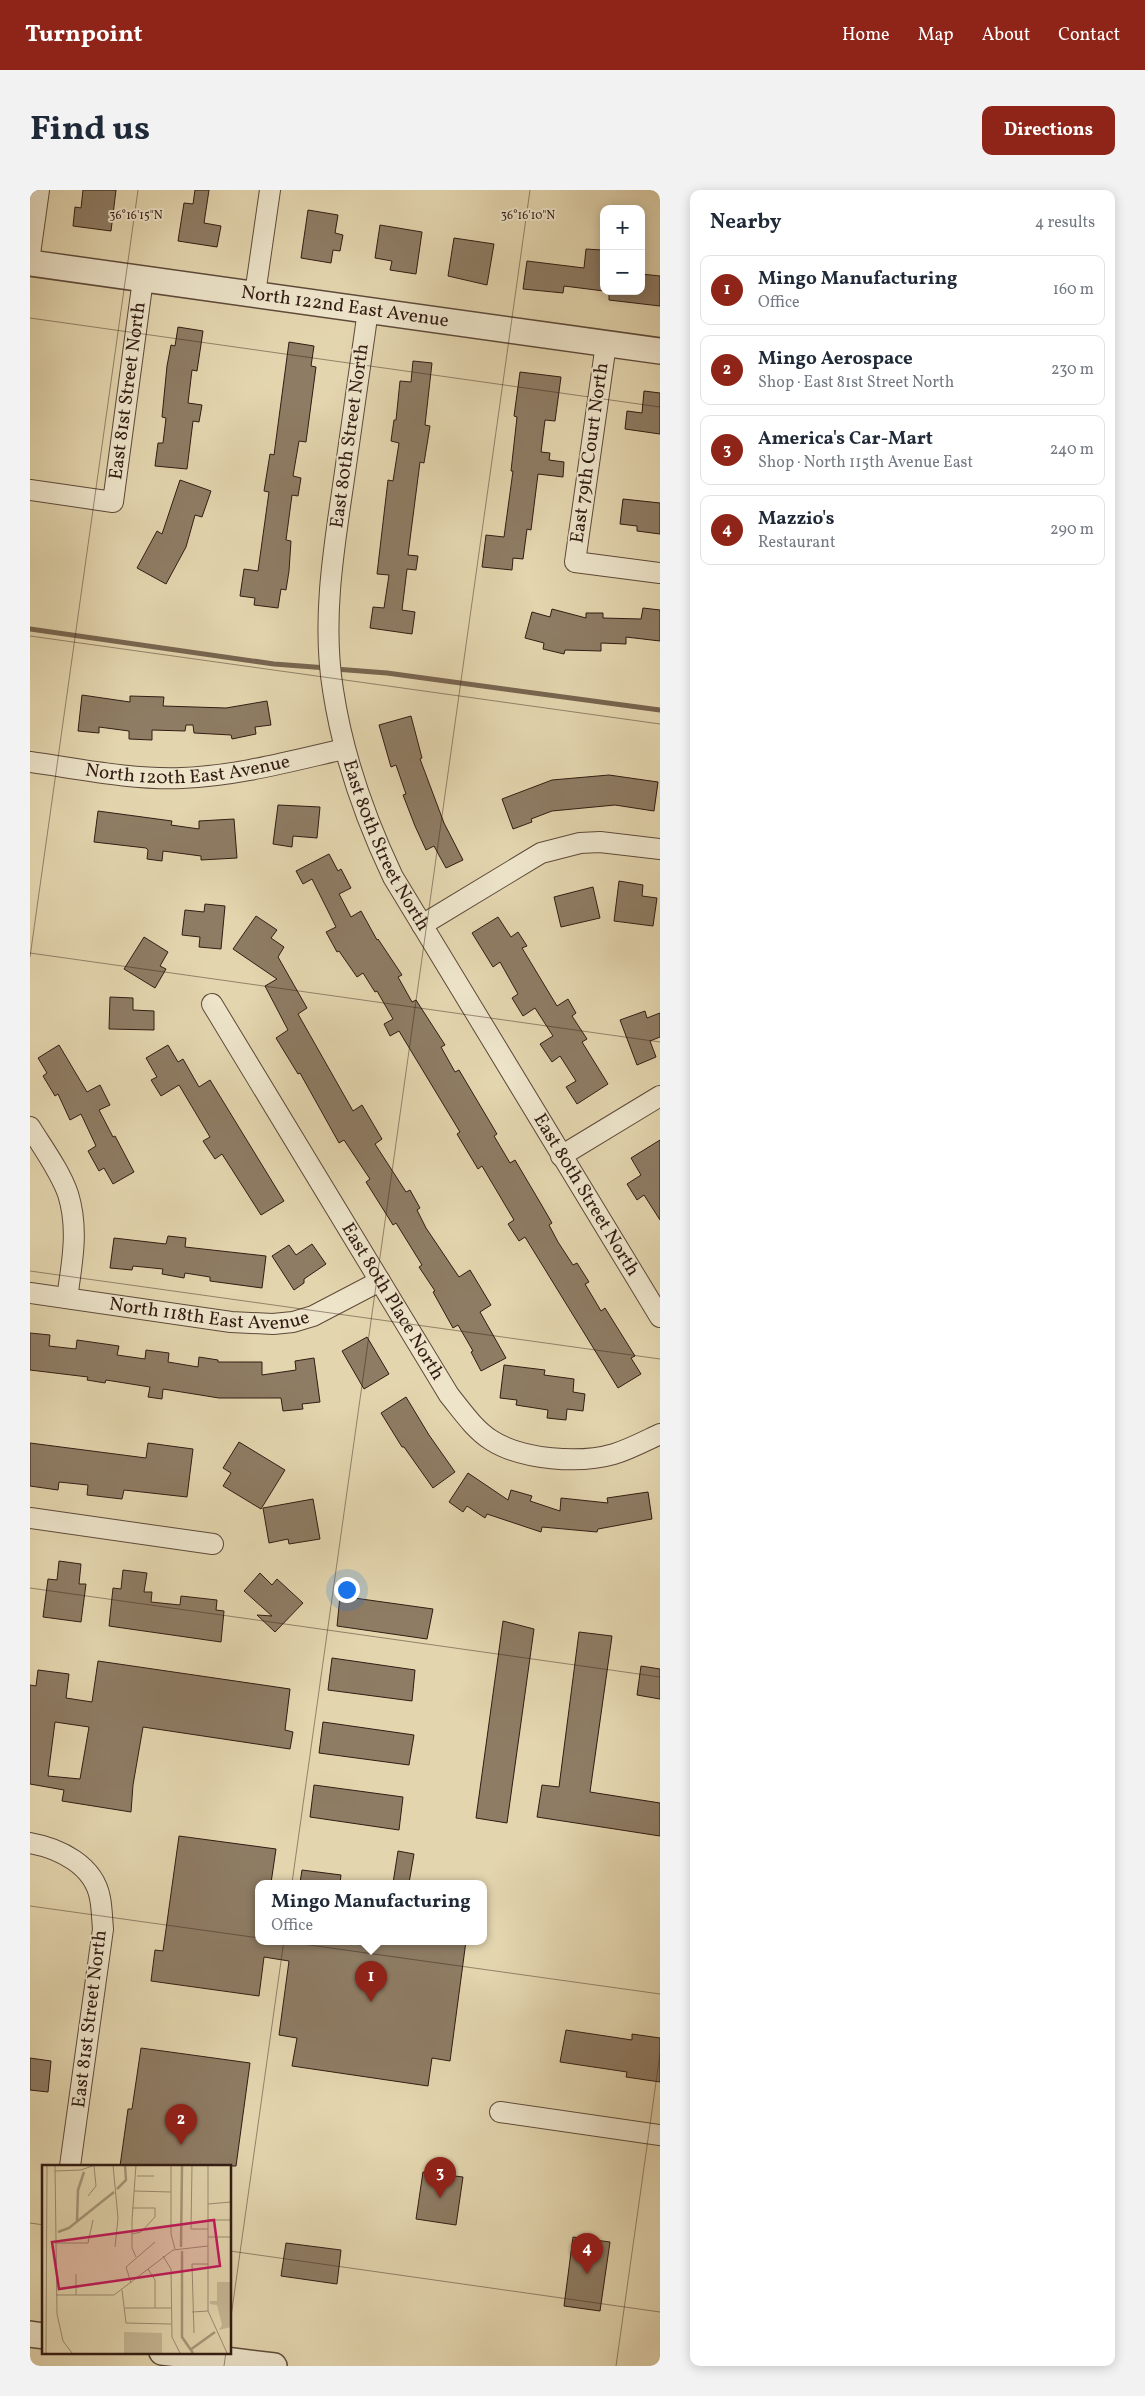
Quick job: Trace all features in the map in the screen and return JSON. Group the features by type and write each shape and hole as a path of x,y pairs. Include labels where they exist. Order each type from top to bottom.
{"street":[{"path":"30,254 40,190"},
{"path":"254,294 270,190"},
{"name":"North 122nd East Avenue","path":"30,263 660,351"},
{"name":"East 81st Street North","path":"30,490 113,502 143,279"},
{"name":"East 80th Street North","path":"368,310 332,566 330,643 332,688 344,749 371,830 393,876 660,1317"},
{"name":"East 79th Court North","path":"606,344 575,562 660,573"},
{"name":"North 120th East Avenue","path":"30,762 142,777 181,778 245,770 344,749"},
{"path":"422,925 541,853 580,843 600,842 660,849"},
{"name":"East 80th Place North","path":"212,1004 449,1395 475,1426 491,1440 510,1450 573,1460 614,1454 660,1434"},
{"path":"561,1156 660,1096"},
{"path":"30,1127 61,1178 68,1194 74,1234 67,1298"},
{"name":"North 118th East Avenue","path":"30,1293 231,1322 273,1324 293,1322 313,1316 380,1281"},
{"path":"30,1518 214,1544"},
{"name":"East 81st Street North","path":"30,1843 69,1856 89,1874 100,1896 103,1929 70,2165"},
{"path":"500,2112 660,2135"},
{"path":"178,2354 274,2366"}],"building":[{"path":"83,190 116,190 111,231 73,226 75,207 81,208"},
{"path":"195,190 209,190 204,223 221,226 217,247 178,241 184,203 193,204"},
{"path":"308,210 338,215 335,233 343,235 340,251 333,250 331,263 301,258"},
{"path":"380,225 422,232 416,274 390,270 392,261 375,258"},
{"path":"454,238 494,244 487,285 448,276"},
{"path":"586,249 600,250 600,290 564,286 563,293 523,289 527,261 584,268"},
{"path":"645,274 660,276 660,306 609,300 609,295 645,295"},
{"path":"178,327 203,331 197,371 192,370 188,403 202,405 199,422 193,421 187,469 155,466 158,443 163,443 166,418 162,417 167,366 171,345 175,346"},
{"path":"289,342 314,346 311,366 316,367 306,442 299,441 293,476 301,478 298,496 292,495 286,540 291,541 289,571 286,590 281,589 278,608 254,605 255,598 240,596 244,569 258,571 269,492 264,491 270,454 274,455"},
{"path":"413,361 432,363 425,425 430,426 424,463 420,462 408,555 418,556 416,570 407,569 402,610 415,612 412,634 370,628 373,607 384,608 389,575 377,574 388,480 393,481 399,443 391,441 394,420 396,420 400,381 411,382"},
{"path":"520,372 561,377 555,421 545,420 541,452 550,453 549,460 564,462 563,477 538,474 531,530 527,529 523,559 513,558 512,570 482,567 486,535 504,537 513,471 511,471 517,417 514,416"},
{"path":"644,391 660,393 660,434 625,429 627,411 642,413"},
{"path":"180,480 211,491 202,517 195,515 186,547 166,584 137,568 157,531 162,534"},
{"path":"623,499 660,503 660,534 637,531 637,526 620,524"},
{"path":"643,608 660,610 660,641 626,637 626,644 601,643 601,651 565,650 564,654 543,649 544,643 525,638 532,612 550,617 552,609 586,618 586,613 603,613 603,618 641,619"},
{"path":"82,695 130,702 130,696 164,697 163,706 226,708 267,701 271,725 255,727 256,734 232,739 231,735 194,733 193,725 186,725 185,731 152,730 152,740 129,739 129,731 99,727 99,733 78,731"},
{"path":"411,716 422,758 420,759 444,823 463,860 446,868 434,846 426,850 403,795 406,794 396,765 391,767 379,725"},
{"path":"609,775 658,782 654,811 615,805 552,811 531,819 532,822 513,829 502,799 552,780"},
{"path":"278,805 320,807 317,838 293,836 292,847 273,844"},
{"path":"98,811 172,821 171,825 199,829 199,821 234,819 237,858 201,860 201,856 163,851 162,861 147,859 148,850 146,848 94,842"},
{"path":"329,854 338,871 341,869 351,888 339,894 351,917 361,911 377,940 402,975 398,977 412,1002 416,1000 445,1045 441,1047 455,1072 459,1070 497,1134 494,1136 510,1163 515,1160 552,1223 549,1225 558,1242 573,1265 577,1263 589,1282 585,1284 601,1311 605,1308 635,1356 631,1358 641,1374 618,1388 525,1237 519,1241 508,1224 514,1220 482,1166 478,1169 457,1134 460,1132 399,1031 390,1036 384,1024 393,1019 377,991 375,992 363,973 357,977 339,951 337,952 326,932 336,927 312,879 303,884 296,871"},
{"path":"619,881 643,885 642,896 657,898 653,926 614,921"},
{"path":"593,887 600,918 561,927 554,897"},
{"path":"205,904 225,906 221,949 199,947 200,937 182,935 185,910 204,912"},
{"path":"256,916 277,930 271,938 284,947 278,957 307,1008 298,1014 353,1111 362,1105 382,1139 375,1144 406,1192 410,1190 420,1208 417,1210 426,1228 459,1277 470,1270 491,1305 480,1312 506,1358 481,1371 471,1352 473,1351 458,1325 453,1328 433,1292 435,1291 419,1267 422,1265 396,1223 393,1225 366,1182 370,1179 344,1140 339,1143 300,1073 298,1074 276,1038 288,1030 265,986 277,979 233,949"},
{"path":"498,917 511,937 518,932 527,946 522,948 557,1006 568,999 576,1013 572,1016 587,1039 582,1042 608,1084 577,1104 566,1087 576,1081 560,1056 552,1062 540,1044 553,1036 535,1008 523,1016 512,998 518,994 500,962 493,967 472,933"},
{"path":"144,937 168,952 160,966 166,969 155,988 124,969"},
{"path":"110,997 133,998 133,1010 154,1011 154,1030 109,1029"},
{"path":"645,1011 647,1018 660,1013 660,1037 650,1041 656,1057 637,1065 620,1020"},
{"path":"59,1045 87,1092 100,1085 110,1105 99,1110 134,1172 113,1184 104,1168 99,1171 88,1151 96,1146 81,1114 70,1120 58,1094 55,1096 43,1076 47,1073 38,1058"},
{"path":"168,1045 178,1062 183,1059 199,1087 210,1080 284,1201 261,1215 222,1154 215,1159 203,1141 210,1137 179,1085 161,1096 151,1080 157,1077 146,1058"},
{"path":"660,1140 660,1220 644,1195 637,1200 627,1184 641,1175 631,1158"},
{"path":"168,1236 186,1238 185,1247 266,1256 262,1288 210,1281 210,1277 185,1273 184,1278 162,1274 163,1269 133,1266 132,1270 110,1268 114,1238 166,1244"},
{"path":"312,1244 326,1264 304,1279 304,1283 294,1290 272,1256 289,1245 296,1255"},
{"path":"30,1333 50,1335 49,1346 76,1349 77,1340 119,1346 117,1355 145,1359 146,1350 169,1353 168,1362 198,1367 199,1357 218,1360 218,1362 262,1362 262,1375 296,1370 295,1361 314,1358 320,1402 302,1404 303,1409 283,1411 281,1398 219,1398 163,1389 162,1399 148,1397 150,1387 106,1380 105,1383 87,1380 88,1377 30,1370"},
{"path":"367,1337 389,1374 364,1389 342,1351"},
{"path":"504,1365 545,1370 544,1375 574,1379 573,1392 585,1394 583,1411 567,1409 566,1420 547,1418 548,1410 516,1405 517,1400 500,1398"},
{"path":"406,1397 429,1435 455,1472 433,1488 404,1447 402,1447 381,1413"},
{"path":"239,1442 285,1470 261,1509 223,1486 231,1473 223,1468"},
{"path":"30,1443 146,1458 148,1443 193,1449 187,1497 124,1490 122,1499 87,1495 88,1485 59,1482 58,1490 30,1486"},
{"path":"468,1473 508,1500 511,1490 532,1496 530,1501 560,1511 561,1498 608,1503 607,1498 648,1492 652,1519 598,1529 597,1532 542,1527 541,1532 487,1514 485,1518 467,1506 463,1512 449,1502"},
{"path":"313,1499 320,1539 289,1544 288,1539 269,1543 263,1508"},
{"path":"59,1561 81,1564 79,1584 86,1584 81,1622 43,1617 48,1579 57,1580"},
{"path":"123,1570 147,1573 144,1592 152,1592 151,1602 180,1605 181,1596 217,1600 216,1610 224,1611 221,1642 109,1626 113,1588 121,1589"},
{"path":"260,1573 272,1585 277,1579 303,1603 275,1632 257,1615 272,1616 244,1591"},
{"path":"340,1596 433,1609 427,1639 337,1626"},
{"path":"503,1621 534,1629 507,1823 476,1818"},
{"path":"579,1632 612,1636 590,1792 660,1803 660,1836 537,1817 542,1785 559,1787"},
{"path":"332,1658 415,1670 412,1701 328,1690"},
{"path":"98,1661 290,1689 285,1730 293,1732 290,1749 143,1727 133,1785 131,1812 62,1801 64,1790 30,1784 30,1685 36,1686 38,1670 69,1674 66,1698 92,1702","holes":["55,1722 89,1727 80,1779 48,1776"]},
{"path":"641,1666 660,1669 660,1699 637,1695"},
{"path":"323,1722 414,1735 409,1765 319,1753"},
{"path":"314,1785 403,1797 399,1830 310,1817"},
{"path":"179,1836 276,1849 271,1880 255,1880 255,1945 465,1945 450,2061 432,2058 428,2086 292,2066 297,2038 279,2035 289,1961 264,1957 259,1996 151,1981 155,1950 163,1951"},
{"path":"398,1851 414,1854 410,1880 393,1880"},
{"path":"302,1870 341,1875 340,1880 300,1880"},
{"path":"566,2030 632,2040 632,2034 660,2038 660,2082 626,2077 627,2072 560,2062"},
{"path":"141,2048 250,2063 236,2166 120,2165 128,2109 132,2109"},
{"path":"30,2058 51,2061 48,2092 30,2090"},
{"path":"423,2172 463,2177 456,2225 416,2219"},
{"path":"573,2237 610,2242 600,2311 564,2306"},
{"path":"286,2243 341,2250 337,2284 281,2276"}],"waterway":[{"path":"30,629 274,664 327,668"},
{"path":"335,669 387,673 660,710"}],"place":[{"name":"Mingo Manufacturing","path":"371,2002"},
{"name":"Mingo Aerospace","path":"181,2145"},
{"name":"America's Car-Mart","path":"440,2198"},
{"name":"Mazzio's","path":"587,2274"}]}
